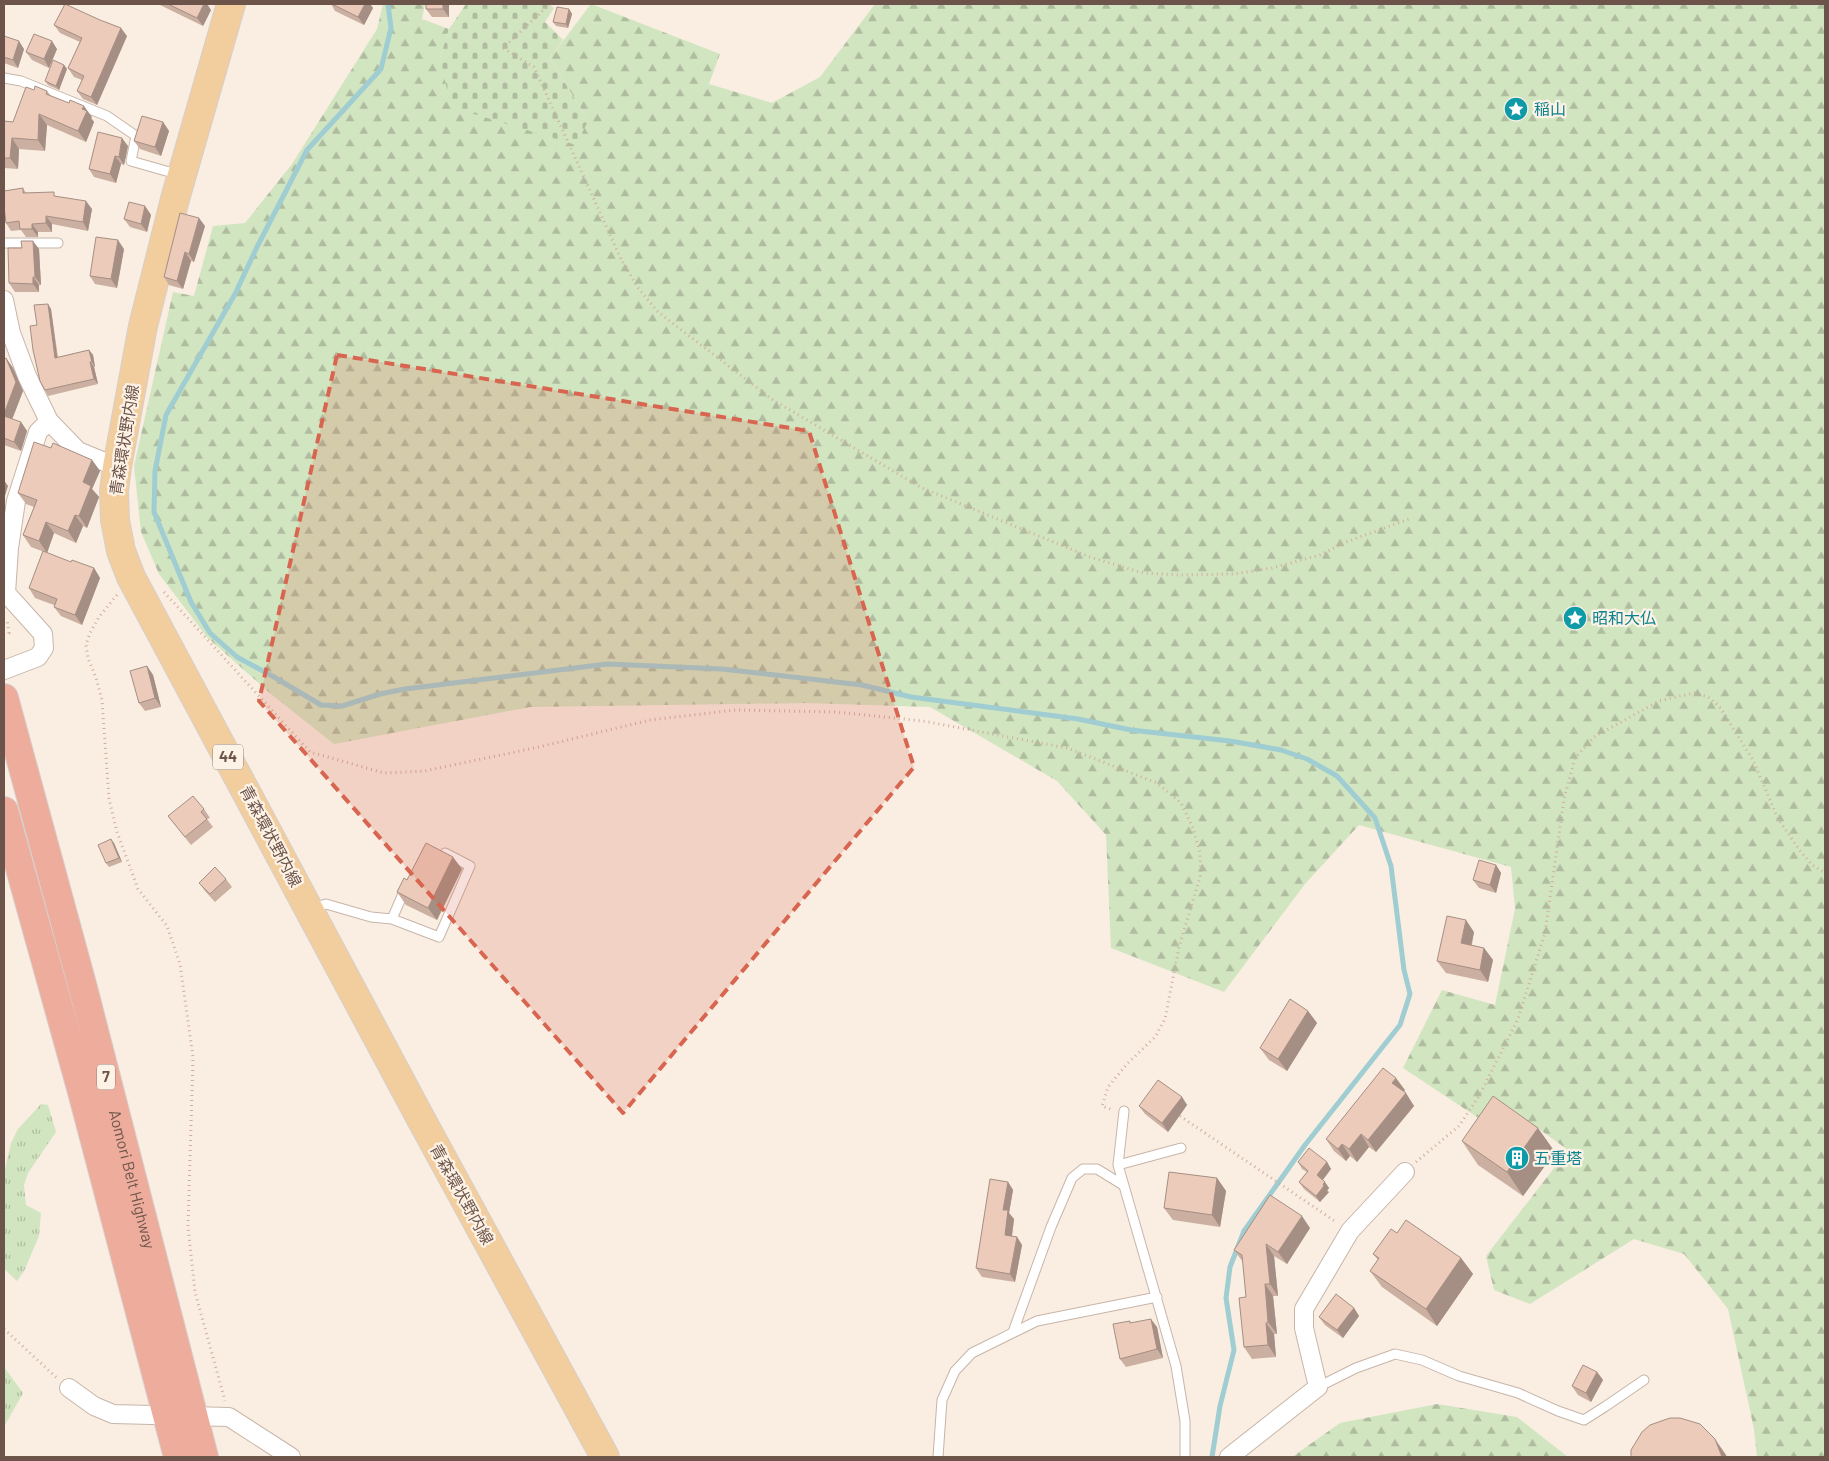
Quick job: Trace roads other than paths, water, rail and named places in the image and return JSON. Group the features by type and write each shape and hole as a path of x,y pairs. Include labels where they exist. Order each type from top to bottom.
{"highway":[{"name":"Aomori Belt Highway","path":"4,698 90,1016 180,1414 178,1457"},
{"name":"Aomori Belt Highway","path":"4,811 81,1088 180,1414 204,1457"}],"main road":[{"name":"青森環状野内線","path":"232,4 182,176 143,326 114,491 115,520 121,551 131,577 421,1119 605,1457"}],"street":[{"path":"4,300 10,333 27,376 49,421 78,451 118,467"},
{"path":"4,670 38,657 44,648 43,634 6,594 9,548 16,501 38,432 49,421"},
{"path":"1229,1457 1318,1387 1304,1328 1304,1309 1350,1231 1404,1172"},
{"path":"69,1388 94,1406 113,1414 134,1416 180,1414 229,1416 291,1457"}],"lane":[{"path":"4,78 21,81 107,116 136,136 130,161 182,176"},
{"path":"4,243 58,243"},
{"path":"309,909 326,904 371,917 392,918 439,937 470,866 436,848"},
{"path":"392,918 411,877"},
{"path":"1124,1111 1118,1165 1176,1366 1185,1420 1185,1457"},
{"path":"1118,1165 1181,1148"},
{"path":"1013,1332 1051,1227 1072,1178 1083,1169 1097,1169 1123,1185"},
{"path":"938,1457 942,1400 955,1371 972,1353 1036,1321 1157,1297"},
{"path":"1318,1387 1356,1368 1395,1354 1422,1360 1458,1376 1518,1393 1558,1411 1584,1420 1644,1380"}],"waterway":[{"path":"388,4 391,28 381,69 307,150 235,294 166,415 155,471 154,512 191,602 210,633 237,657 321,705 342,706 380,694 405,689 607,664 722,669 862,685 911,697 1078,719 1131,730 1230,741 1281,750 1307,759 1337,776 1375,818 1391,866 1404,970 1410,994 1400,1025 1305,1145 1244,1231 1230,1267 1226,1298 1234,1350 1220,1406 1212,1457"}],"place":[{"name":"稲山","path":"1516,109"},
{"name":"昭和大仏","path":"1575,618"},
{"name":"五重塔","path":"1517,1158"}]}
